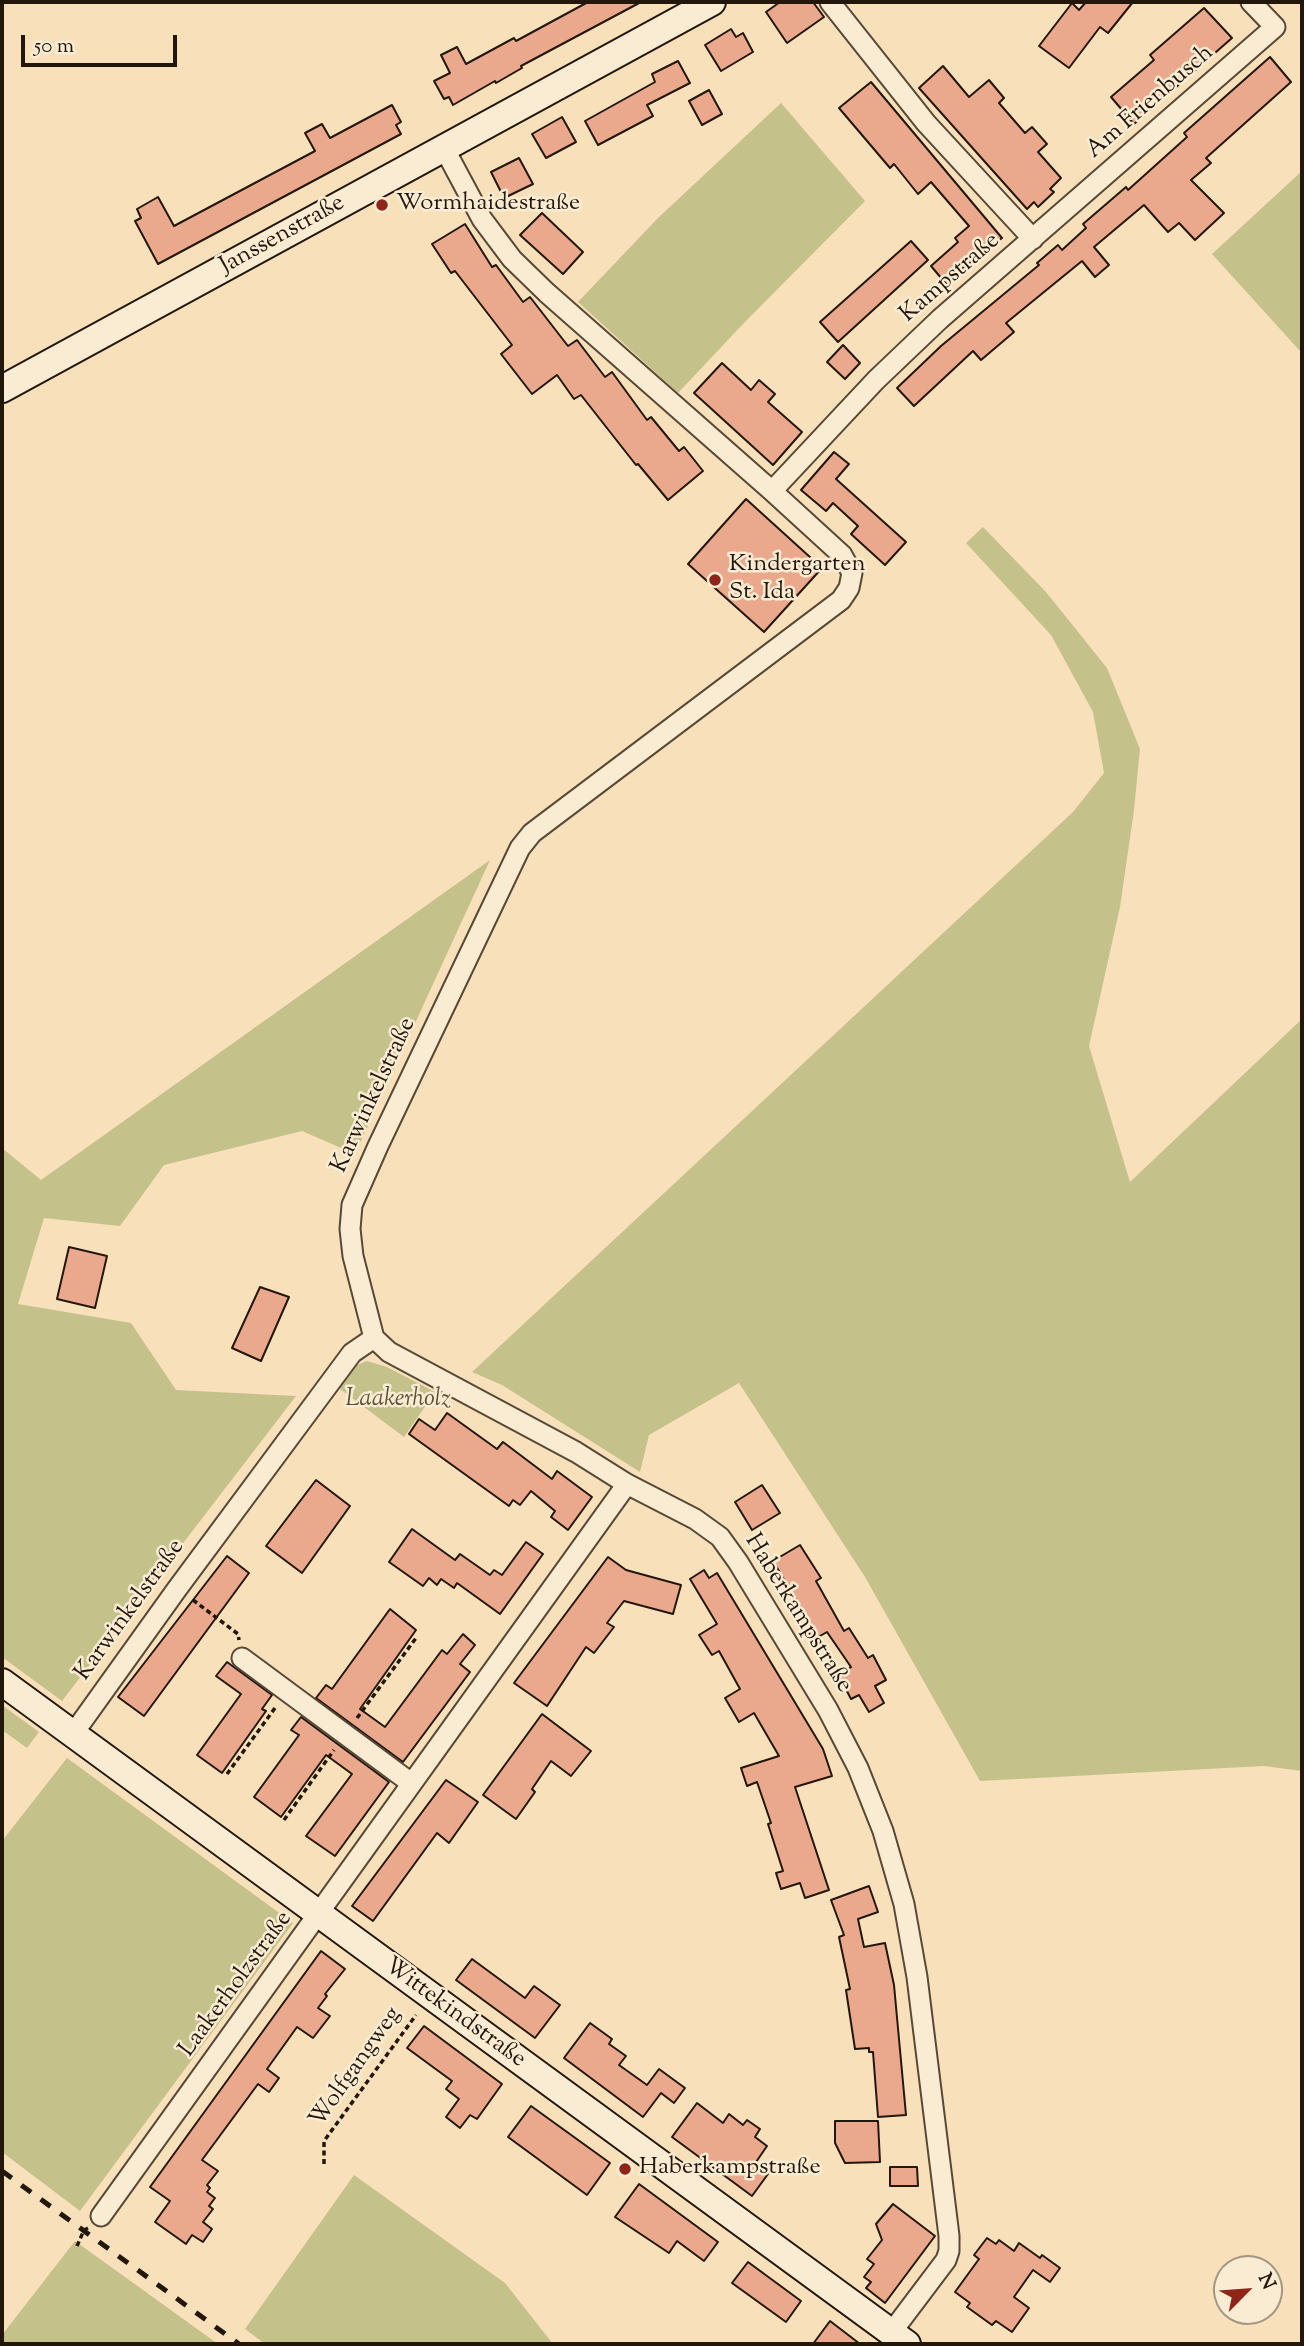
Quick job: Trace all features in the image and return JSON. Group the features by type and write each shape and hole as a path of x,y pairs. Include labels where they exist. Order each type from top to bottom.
{"main road":[{"name":"Janssenstraße","path":"2,389 712,2"},
{"name":"Wittekindstraße","path":"2,1682 899,2339"}],"street":[{"name":"Kampstraße","path":"772,491 876,380 940,319 1033,239 926,124 830,2"},
{"name":"Am Frienbusch","path":"1033,239 1275,27 1251,2"},
{"path":"444,148 482,219 512,259 772,491"},
{"name":"Karwinkelstraße","path":"73,1734 352,1353 374,1338 353,1256 350,1229 352,1205 520,848 532,833 841,600 849,588 852,573 842,555 772,491"},
{"name":"Haberkampstraße","path":"374,1338 389,1352 576,1452 627,1484 695,1519 720,1537 828,1710 858,1768 883,1831 904,1904 917,1977 936,2121 949,2251 899,2339"},
{"name":"Laakerholzstraße","path":"101,2216 627,1484"},
{"path":"242,1658 411,1783"}],"path":[{"path":"177,1589 238,1634 242,1658"},
{"path":"227,1774 286,1692"},
{"name":"Wolfgangweg","path":"324,2164 324,2141 419,2011 432,1998"}],"green space":[{"path":"781,103 865,201 678,393 578,302 658,218"},
{"path":"1302,171 1302,349 1300,351 1212,254"},
{"path":"983,527 1046,592 1107,668 1140,749 1120,907 1089,1046 1130,1182 1302,1019 1302,1771 1264,1766 980,1781 865,1577 739,1383 649,1435 640,1472 502,1385 472,1372 1073,812 1104,773 1093,712 1051,635 966,543"},
{"path":"490,860 355,1154 302,1131 164,1165 120,1226 44,1218 18,1304 131,1323 176,1390 296,1396 62,1701 2,1657 2,1148 41,1180"},
{"name":"Laakerholz","path":"367,1361 387,1367 435,1392 404,1437 336,1386 350,1368"},
{"path":"2,1705 39,1732 27,1748 2,1730"},
{"path":"67,1758 293,1923 80,2211 2,2152 2,1841"},
{"path":"354,2175 505,2283 553,2344 265,2344 245,2329"},
{"path":"75,2241 218,2344 2,2344 2,2335"}],"building":[{"path":"588,2 641,2 453,105 449,97 444,99 434,81 450,73 441,55 457,47 466,64 514,38 516,41"},
{"path":"780,2 813,2 824,17 787,43 766,12"},
{"path":"1086,2 1133,2 1108,33 1100,27 1069,68 1039,46 1072,3 1079,10"},
{"path":"1204,8 1232,38 1134,124 1111,97 1154,60 1150,55"},
{"path":"731,29 736,37 743,33 753,52 721,71 705,45"},
{"path":"1270,57 1291,82 1206,158 1211,163 1191,180 1224,213 1195,240 1179,223 1168,232 1144,205 1094,247 1109,265 1095,277 1082,261 1006,323 1014,332 981,360 973,351 914,406 897,388 941,346 1039,265 1037,263 1058,245 1062,250 1086,228 1083,224 1126,187 1128,190 1187,137 1184,133"},
{"path":"678,61 690,83 647,105 653,116 598,145 585,121 655,82 652,74"},
{"path":"943,66 969,97 989,80 1004,98 999,103 1025,133 1032,127 1047,144 1038,152 1061,178 1050,189 1054,192 1038,207 1034,202 1027,209 919,88"},
{"path":"871,82 1002,238 962,269 964,271 947,285 931,266 958,242 955,238 969,226 931,182 918,194 894,164 890,168 839,108"},
{"path":"709,90 722,114 702,125 689,101"},
{"path":"392,105 401,122 396,125 401,134 158,264 135,221 141,218 137,209 158,197 174,226 315,151 305,133 322,124 330,138"},
{"path":"562,117 576,142 546,158 532,134"},
{"path":"519,158 533,184 504,198 491,172"},
{"path":"542,213 583,252 563,274 520,235"},
{"path":"465,224 492,267 496,265 523,302 530,297 568,346 577,340 605,377 612,372 647,420 651,417 679,451 684,447 703,471 668,500 638,464 636,465 581,395 574,399 557,375 532,394 501,354 512,345 455,271 451,273 432,244"},
{"path":"911,241 928,260 838,342 820,322"},
{"path":"843,345 860,363 845,379 827,362"},
{"path":"722,363 751,390 759,380 775,394 768,402 802,432 773,465 694,393"},
{"path":"834,452 849,464 836,479 906,542 885,565 851,534 858,526 833,503 826,511 801,490"},
{"path":"746,499 822,568 764,632 688,564"},
{"path":"69,1247 107,1256 95,1308 57,1299"},
{"path":"260,1287 289,1297 261,1361 232,1348"},
{"path":"447,1413 497,1449 503,1442 552,1479 557,1471 592,1497 568,1530 551,1517 555,1511 531,1491 520,1505 513,1500 509,1506 409,1434 419,1419 435,1430"},
{"path":"316,1480 350,1506 302,1573 266,1546"},
{"path":"762,1485 780,1513 752,1530 735,1502"},
{"path":"412,1529 455,1560 460,1554 490,1575 494,1570 502,1575 526,1542 543,1554 500,1614 457,1583 454,1588 441,1579 437,1585 429,1578 423,1586 389,1562"},
{"path":"800,1545 821,1578 816,1581 844,1631 849,1628 868,1658 873,1655 886,1680 875,1686 884,1703 869,1712 859,1695 851,1699 838,1674 851,1667 827,1632 813,1640 797,1613 802,1610 773,1561"},
{"path":"227,1556 249,1573 144,1716 118,1697"},
{"path":"608,1557 626,1570 681,1585 673,1614 624,1601 607,1623 614,1627 594,1653 586,1647 547,1706 514,1683"},
{"path":"704,1570 709,1578 717,1573 823,1749 832,1776 795,1787 829,1890 805,1898 800,1883 781,1889 776,1873 783,1871 768,1824 771,1823 757,1782 747,1786 741,1768 779,1756 754,1713 739,1722 725,1698 740,1689 719,1651 712,1655 699,1635 717,1624 690,1579"},
{"path":"390,1609 416,1630 360,1709 385,1727 442,1650 447,1654 463,1634 475,1645 460,1664 470,1672 403,1762 316,1698 326,1685 332,1689"},
{"path":"227,1662 272,1695 262,1709 266,1711 222,1773 197,1755 241,1694 216,1676"},
{"path":"542,1714 591,1751 571,1776 551,1761 532,1789 535,1792 516,1819 483,1795"},
{"path":"301,1717 389,1782 335,1856 306,1836 352,1774 326,1755 281,1817 254,1797 299,1735 291,1730"},
{"path":"446,1780 478,1802 449,1843 437,1833 373,1921 352,1906"},
{"path":"869,1886 878,1912 858,1919 864,1947 885,1943 894,1985 906,2115 878,2117 873,2052 869,2052 869,2048 855,2049 846,1990 850,1989 839,1937 844,1935 831,1900"},
{"path":"321,1951 345,1969 325,1994 327,1996 318,2008 330,2016 313,2038 297,2027 267,2069 279,2078 269,2092 258,2084 202,2160 218,2171 207,2185 210,2188 207,2192 215,2198 209,2206 213,2209 203,2222 212,2229 203,2242 192,2235 186,2244 155,2222 170,2201 150,2187"},
{"path":"472,1959 525,1998 534,1986 560,2005 535,2038 456,1980"},
{"path":"590,2023 612,2039 609,2044 626,2056 619,2065 647,2085 659,2069 685,2088 674,2103 661,2093 643,2117 564,2058"},
{"path":"424,2026 502,2084 477,2119 470,2115 460,2128 446,2117 459,2099 446,2089 452,2081 407,2048"},
{"path":"697,2103 723,2123 729,2114 743,2125 747,2120 760,2129 755,2137 767,2146 754,2165 768,2174 752,2196 672,2137"},
{"path":"531,2106 610,2163 587,2195 508,2137"},
{"path":"835,2121 878,2121 880,2162 845,2163 835,2143"},
{"path":"890,2167 917,2167 918,2186 890,2186"},
{"path":"639,2184 718,2242 704,2261 677,2241 669,2253 615,2217"},
{"path":"893,2204 935,2236 885,2303 866,2288 871,2282 864,2277 874,2264 867,2259 882,2240 876,2224"},
{"path":"987,2238 996,2244 999,2240 1014,2251 1019,2243 1060,2268 1050,2282 1033,2270 1014,2297 1029,2308 1012,2332 996,2321 992,2325 967,2307 970,2303 955,2292 979,2259 974,2255"},
{"path":"748,2262 801,2301 786,2322 732,2283"},
{"path":"830,2321 860,2344 813,2344"}],"railway":[{"path":"2,2171 239,2344"}],"place":[{"name":"Wormhaidestraße","path":"382,205"},
{"name":"Kindergarten St. Ida","path":"715,580"},
{"name":"Haberkampstraße","path":"625,2169"}]}
